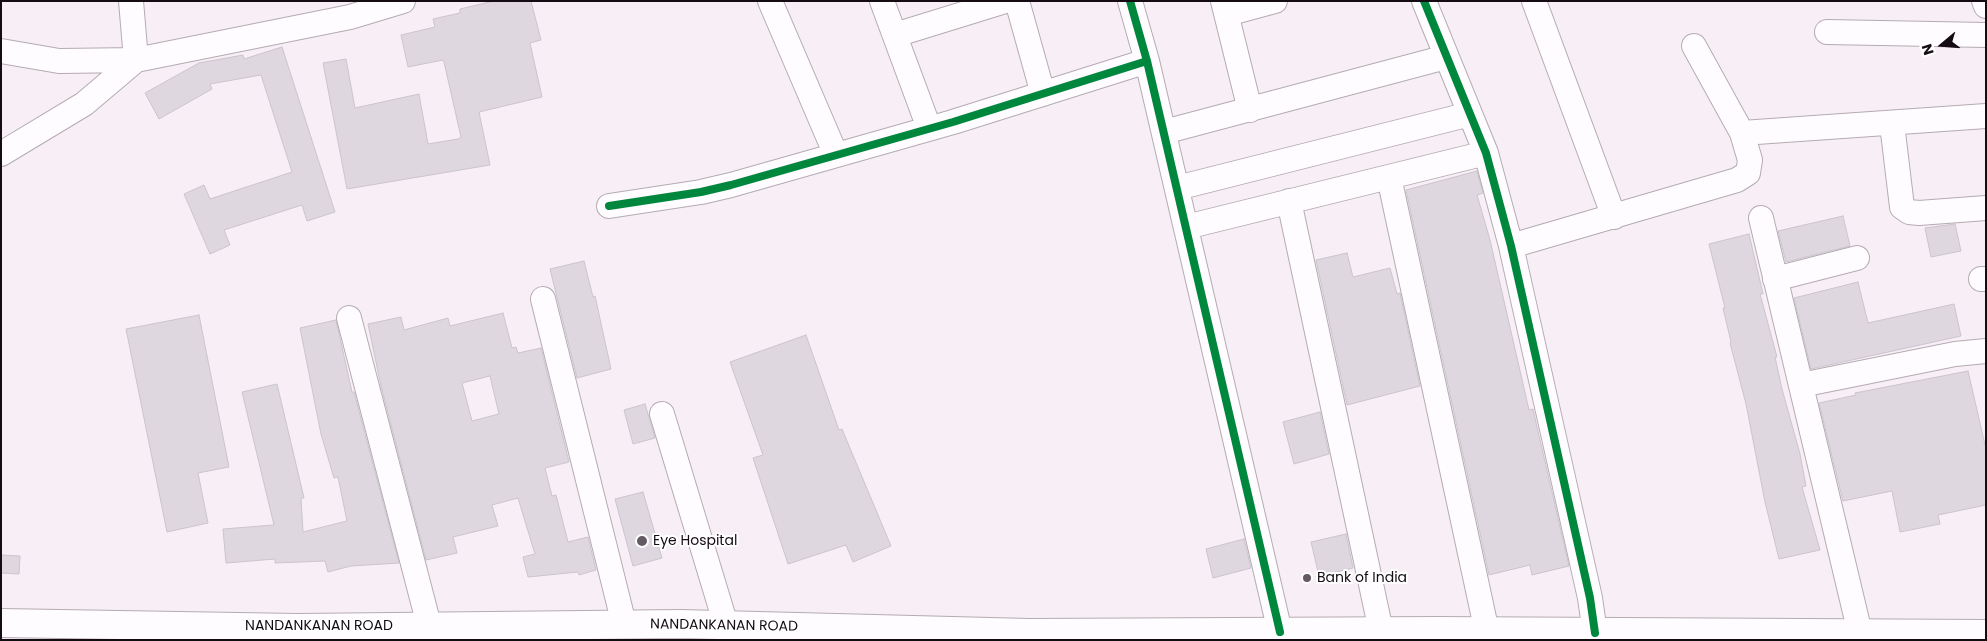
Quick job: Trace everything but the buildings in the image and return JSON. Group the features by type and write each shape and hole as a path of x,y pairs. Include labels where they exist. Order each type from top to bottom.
{"main road":[{"name":"NANDANKANAN ROAD","path":"1,623 285,634 429,626 624,624 1029,633 1381,631 1986,634"}],"street":[{"path":"131,1 136,60"},
{"path":"1,51 59,61 136,60 350,17 404,1"},
{"path":"770,1 836,154"},
{"path":"882,1 929,128"},
{"path":"894,35 1005,1"},
{"path":"1018,1 1043,94"},
{"path":"1130,1 1164,132 1280,632"},
{"path":"1250,110 1225,8 1275,1"},
{"path":"1424,1 1486,153 1511,246 1590,598 1595,633"},
{"path":"1534,1 1614,217"},
{"path":"1984,1 1986,6"},
{"path":"1828,32 1986,36"},
{"path":"1511,246 1737,180 1748,173 1750,160 1742,133 1694,46"},
{"path":"1164,132 1446,57"},
{"path":"1,154 84,104 136,60"},
{"path":"609,206 701,192 929,128 1147,61"},
{"path":"1177,188 1470,114"},
{"path":"1742,133 1986,116"},
{"path":"1892,124 1902,206 1909,212 1919,213 1986,208"},
{"path":"1186,227 1486,153"},
{"path":"1389,177 1487,632"},
{"path":"1289,202 1381,631"},
{"path":"1761,218 1860,634"},
{"path":"1775,279 1857,258"},
{"path":"543,299 624,624"},
{"path":"349,318 429,626"},
{"path":"1801,385 1955,354 1986,351"},
{"path":"662,414 726,625"}],"cycle path":[{"path":"1130,1 1147,61 1280,632"},
{"path":"1424,1 1486,153 1511,246 1590,598 1595,633"},
{"path":"609,206 701,192 731,185 953,122 1147,61"}],"place":[{"name":"Eye Hospital","path":"642,541"},
{"name":"Bank of India","path":"1307,578"}]}
